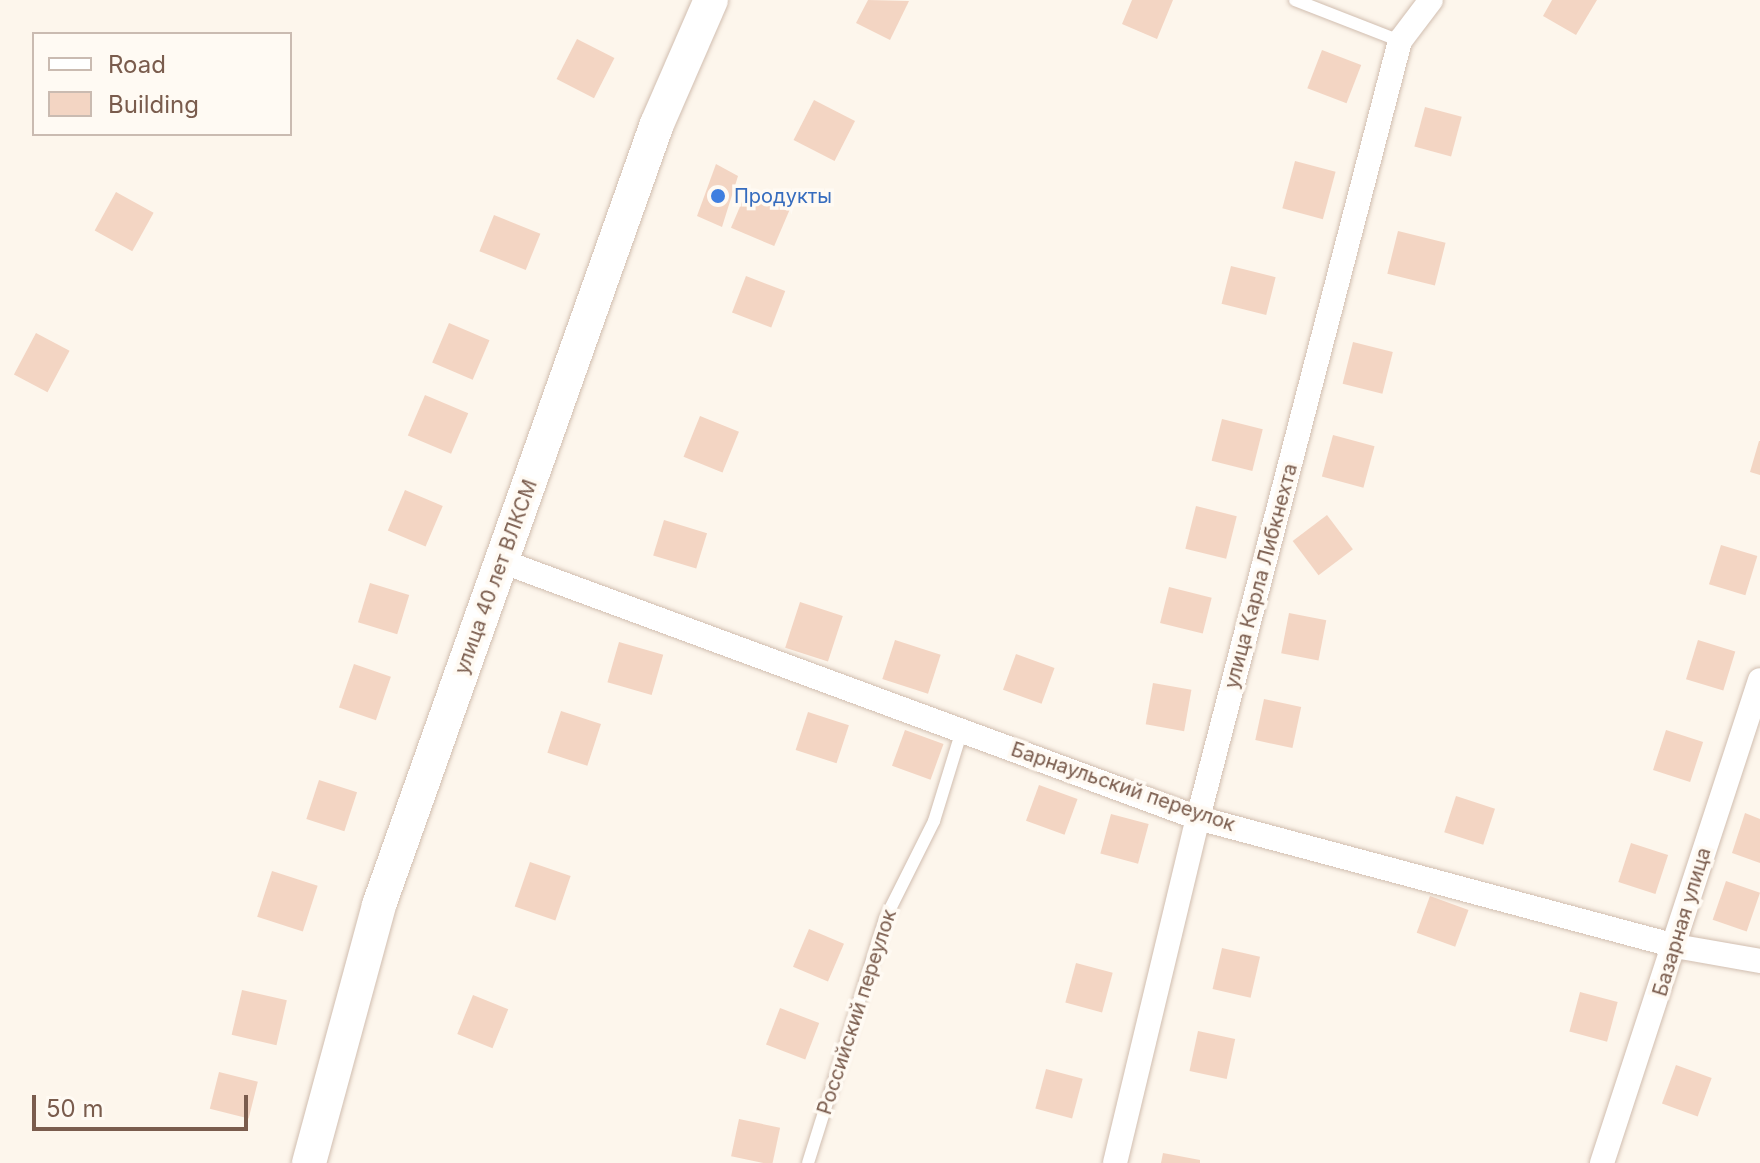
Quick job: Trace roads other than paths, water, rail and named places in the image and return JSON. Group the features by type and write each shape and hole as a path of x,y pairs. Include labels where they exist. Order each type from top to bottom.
{"street":[{"name":"улица 40 лет ВЛКСМ","path":"309,1163 379,905 657,124 711,0"},
{"name":"улица Карла Либкнехта","path":"1115,1163 1198,818 1400,41 1431,0"},
{"name":"Барнаульский переулок","path":"501,561 1198,818 1675,946 1760,961"},
{"name":"Базарная улица","path":"1602,1163 1760,680"}],"lane":[{"path":"1295,0 1400,41"},
{"name":"Российский переулок","path":"808,1163 885,919 934,821 962,730"}],"place":[{"name":"Продукты","path":"718,196"}]}
